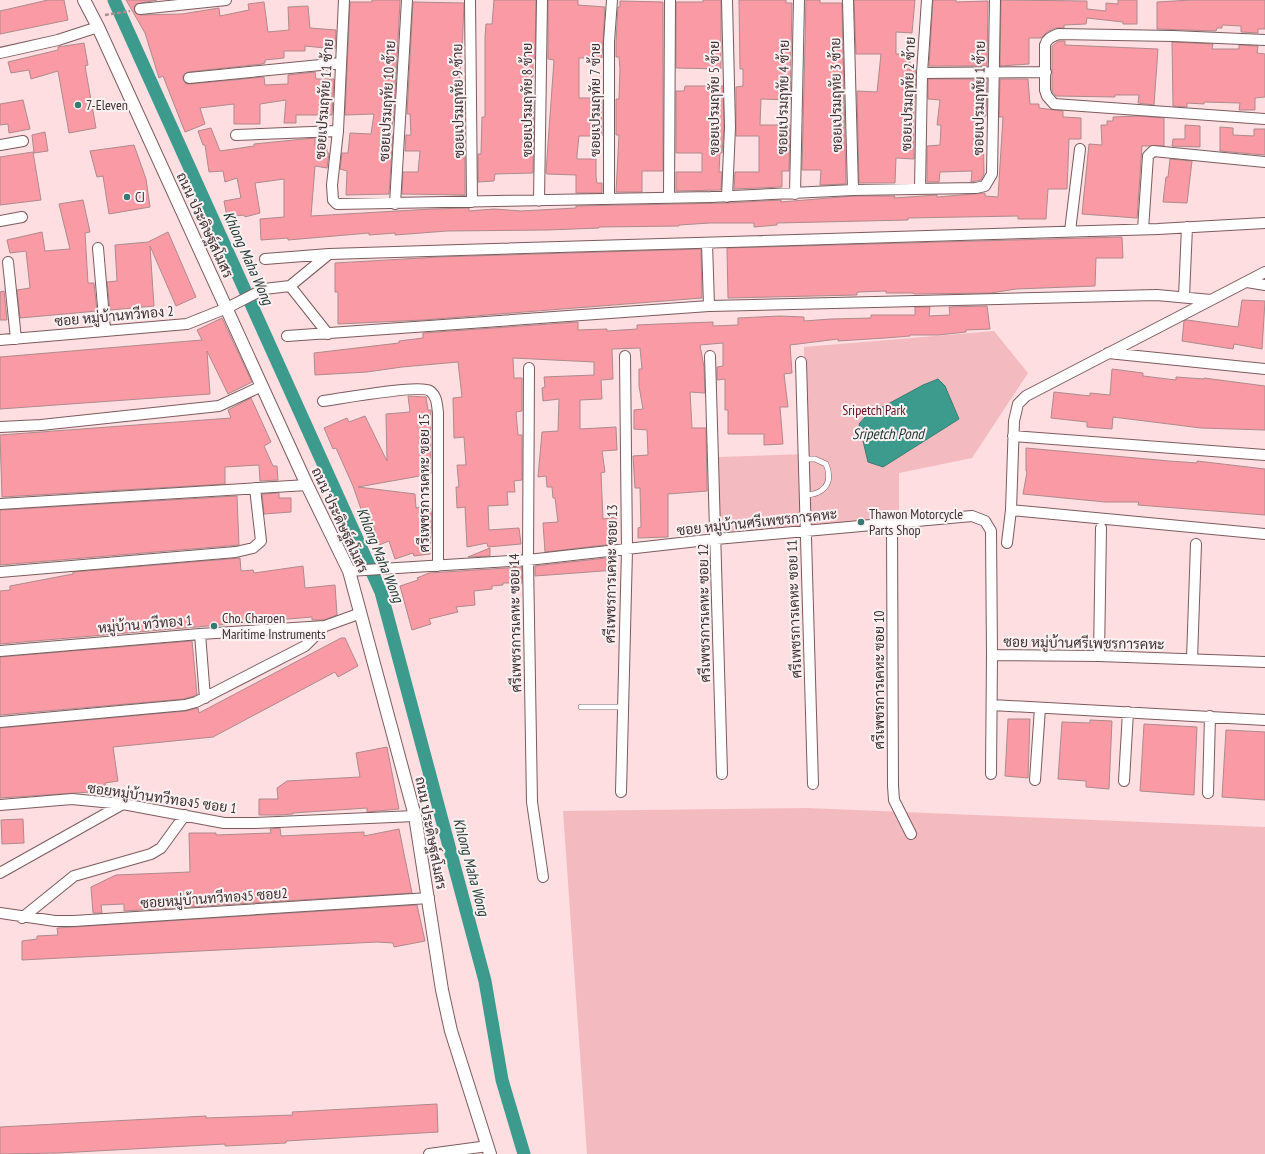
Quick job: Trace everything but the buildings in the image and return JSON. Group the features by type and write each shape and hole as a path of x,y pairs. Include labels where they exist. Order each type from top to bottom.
{"street":[{"name":"ถนน ประดิษฐ์สโมสร","path":"84,0 231,306 262,386 349,571 362,613 416,816 442,990 451,1031 489,1150"},
{"path":"140,10 180,2 226,0"},
{"name":"ซอยเปรมฤทัย 11 ซ้าย","path":"344,0 338,131 332,185 333,200 338,204 395,204"},
{"name":"ซอยเปรมฤทัย 10 ซ้าย","path":"395,204 406,0"},
{"name":"ซอยเปรมฤทัย 9 ซ้าย","path":"470,0 472,202"},
{"name":"ซอยเปรมฤทัย 8 ซ้าย","path":"539,201 542,0"},
{"name":"ซอยเปรมฤทัย 7 ซ้าย","path":"609,200 609,42 612,0"},
{"path":"669,198 670,0"},
{"name":"ซอยเปรมฤทัย 5 ซ้าย","path":"727,0 730,127 727,196"},
{"name":"ซอยเปรมฤทัย 4 ซ้าย","path":"794,194 798,0"},
{"name":"ซอยเปรมฤทัย 3 ซ้าย","path":"848,0 853,190"},
{"name":"ซอยเปรมฤทัย 2 ซ้าย","path":"920,189 922,73 927,0"},
{"name":"ซอยเปรมฤทัย 1 ซ้าย","path":"920,189 976,188 985,186 992,174 995,0"},
{"path":"0,53 58,40 98,27"},
{"path":"1265,40 1173,36 1058,34 1046,41 1045,45 1047,96 1054,104 1265,118"},
{"path":"189,78 341,63"},
{"path":"922,73 994,71 1046,72"},
{"path":"236,135 338,131"},
{"path":"0,145 23,141"},
{"path":"1070,231 1080,149"},
{"path":"1143,229 1148,156 1153,151 1265,162"},
{"path":"395,204 609,200 794,194 853,190 920,189"},
{"path":"0,221 22,217"},
{"path":"265,259 329,254 1143,229 1265,223"},
{"path":"1184,297 1187,227"},
{"path":"707,243 709,306"},
{"path":"98,248 105,330"},
{"path":"328,334 290,286 329,254"},
{"path":"8,262 16,339"},
{"path":"1007,543 1011,510 1015,411 1026,396 1265,272"},
{"path":"1247,282 1265,285"},
{"name":"ซอย หมู่บ้านทวีทอง 2","path":"0,340 187,324 231,306 264,290 290,286"},
{"path":"287,336 709,306 1157,295 1211,300"},
{"path":"1107,353 1265,369"},
{"name":"ศรีเพชรการเคหะ ซอย 13","path":"621,792 627,550 625,356"},
{"name":"ศรีเพชรการเคหะ ซอย 12","path":"710,356 722,774"},
{"name":"ศรีเพชรการเคหะ ซอย 11","path":"800,362 813,784"},
{"name":"ศรีเพชรการเคหะ ซอย 14","path":"529,368 528,560 532,802 543,877"},
{"path":"0,427 41,425 219,406 262,386"},
{"name":"ศรีเพชรการเคหะ ซอย 15","path":"323,402 408,390 426,389 436,398 438,413 438,566"},
{"path":"1013,436 1265,455"},
{"path":"0,504 308,485"},
{"path":"0,572 236,552 253,548 261,541 255,488"},
{"path":"1011,510 1265,534"},
{"name":"ซอย หมู่บ้านศรีเพชรการคหะ","path":"349,571 372,571 528,560 716,539 972,516 985,521 991,531 992,655 1099,656 1265,662"},
{"name":"ศรีเพชรการเคหะ ซอย 10","path":"892,523 893,786 894,800 911,834"},
{"path":"1099,656 1102,528"},
{"path":"1192,659 1196,544"},
{"name":"หมู่บ้าน ทวีทอง 1","path":"0,651 200,634 325,626 362,613"},
{"path":"0,722 185,705 205,698 305,646 325,626"},
{"path":"200,634 205,698"},
{"path":"991,774 992,655"},
{"path":"992,706 1265,720"},
{"path":"1035,780 1040,708"},
{"path":"1124,781 1128,712"},
{"path":"1208,793 1210,716"},
{"name":"ซอยหมู่บ้านทวีทอง5 ซอย 1","path":"0,805 72,799 123,804 224,822 255,823 416,816"},
{"path":"0,873 123,804"},
{"path":"22,918 74,876 151,854 161,848 185,815"},
{"name":"ซอยหมู่บ้านทวีทอง5 ซอย2","path":"0,914 22,918 74,921 429,898"},
{"path":"429,1154 489,1150"}],"lane":[{"path":"802,459 821,461 826,464 829,476 826,486 822,491 815,495 804,495"},
{"path":"581,706 623,707"}],"path":[{"path":"103,15 140,10"}],"green space":[{"name":"Sripetch Park","path":"994,331 1028,373 972,458 899,473 899,521 718,540 717,457 806,454 804,347"},
{"path":"807,808 1265,827 1265,1154 587,1154 563,811"}],"water":[{"name":"Sripetch Pond","path":"938,379 945,386 959,419 883,467 868,462 859,424 866,416 923,385"}],"waterway":[{"name":"Khlong Maha Wong","path":"114,0 381,592 485,981 502,1080 524,1154"}],"place":[{"name":"7-Eleven","path":"78,105"},
{"name":"CJ","path":"127,197"},
{"name":"Thawon Motorcycle Parts Shop","path":"861,522"},
{"name":"Cho. Charoen Maritime Instruments","path":"214,626"}]}
